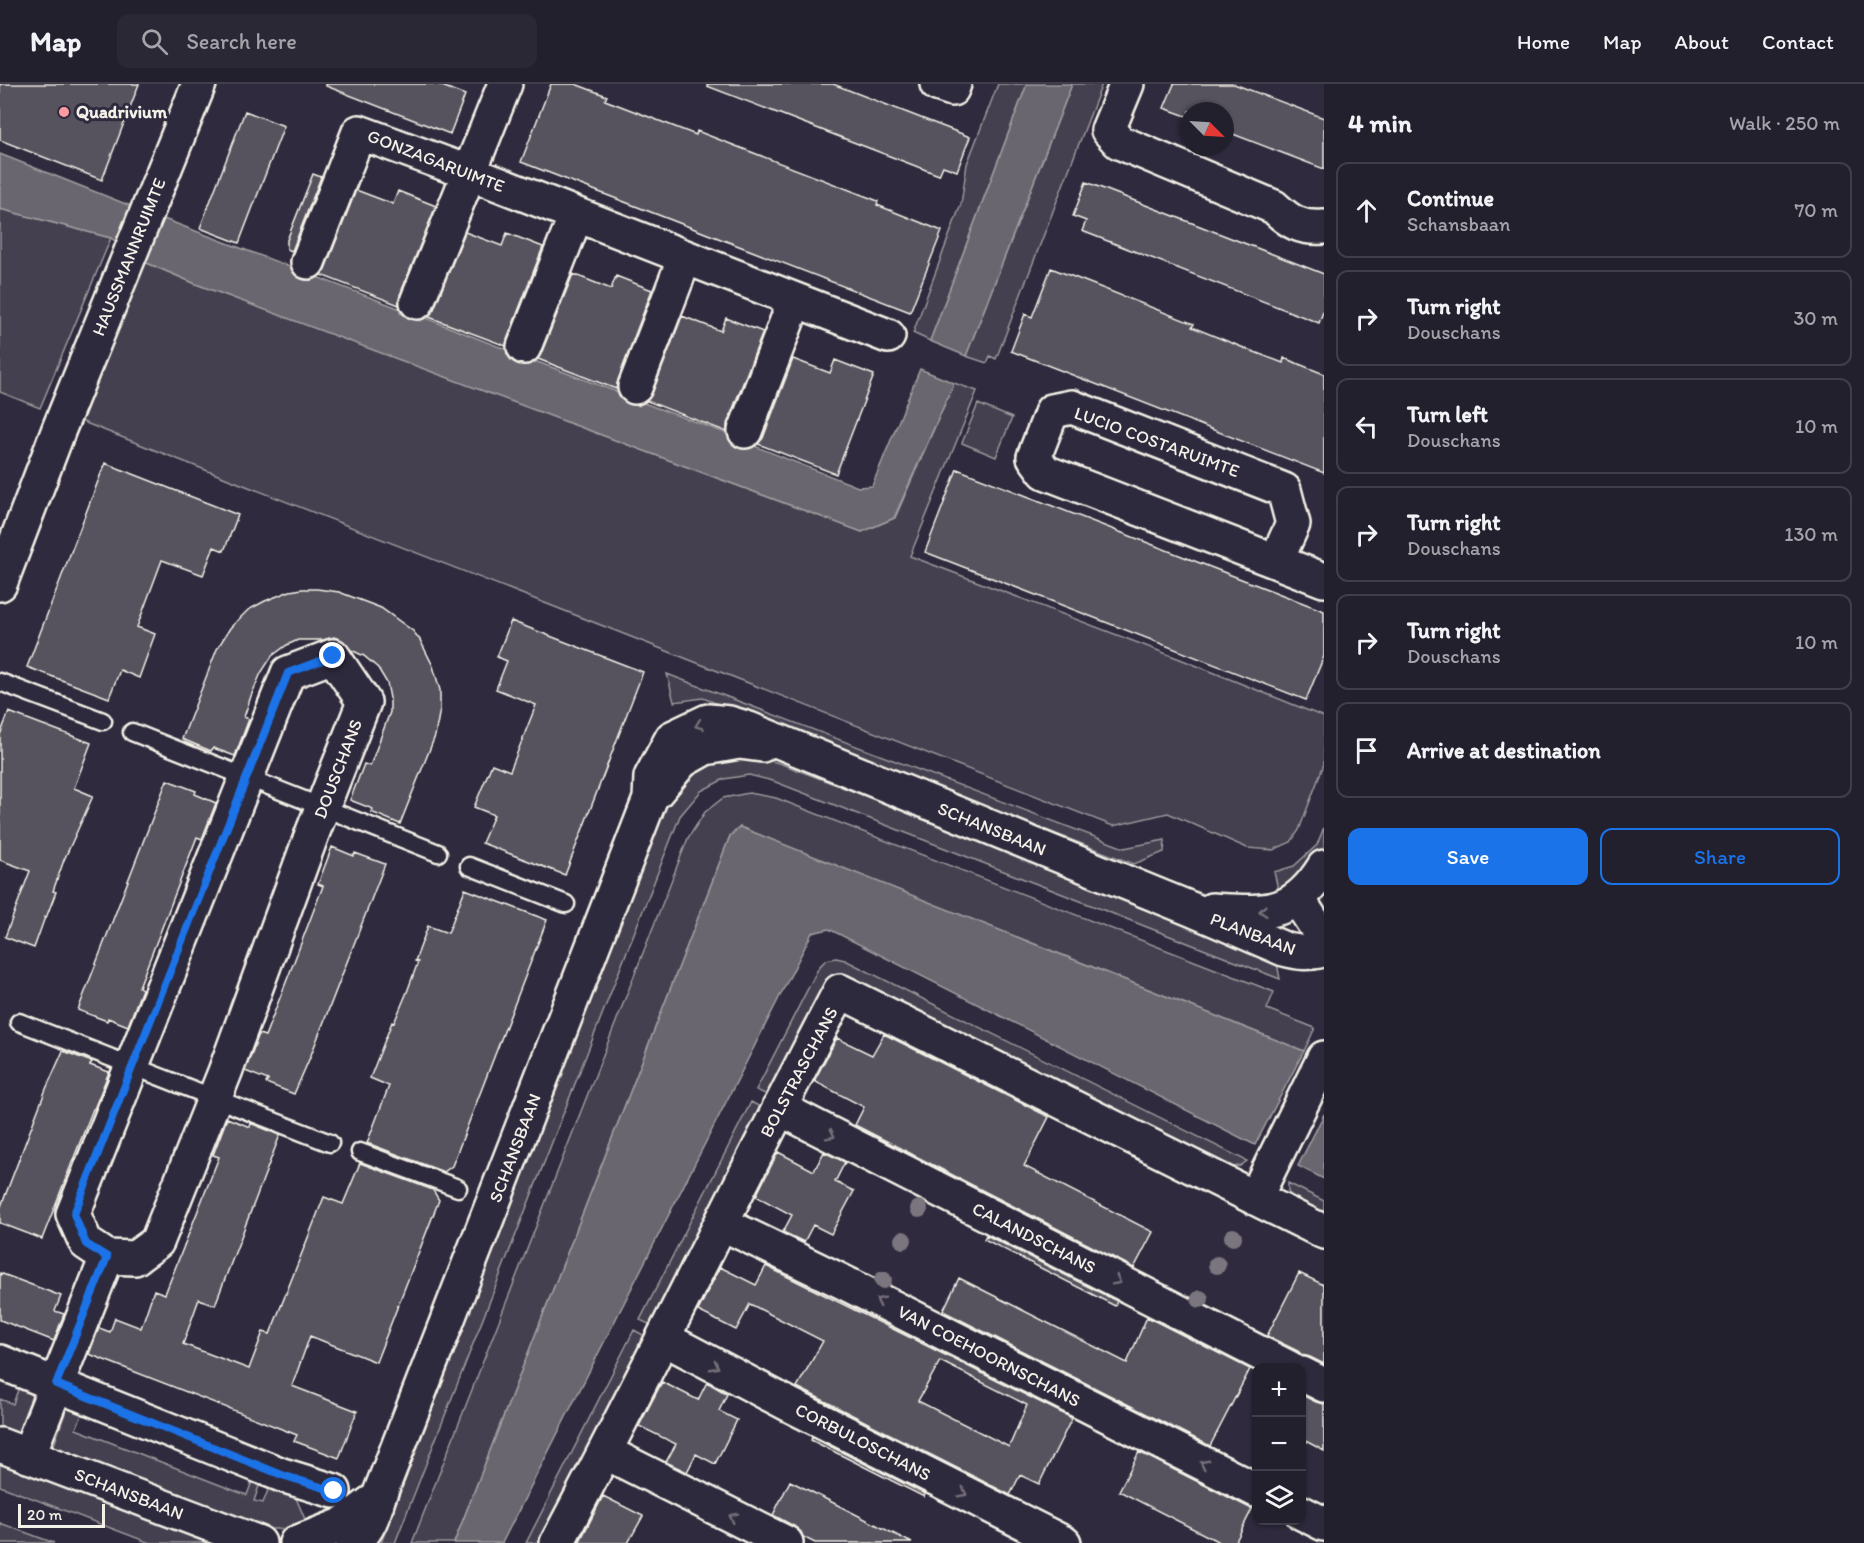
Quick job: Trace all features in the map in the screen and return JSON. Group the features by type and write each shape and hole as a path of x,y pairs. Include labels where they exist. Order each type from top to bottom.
{"street":[{"name":"HAUSSMANNRUIMTE","path":"0,584 59,429 200,84"},
{"path":"417,302 505,84"},
{"path":"937,84 952,89 954,84"},
{"path":"1127,84 1108,130 1119,142 1274,207 1288,220 1310,228 1324,227"},
{"name":"GONZAGARUIMTE","path":"308,262 359,132 888,336"},
{"path":"524,347 576,215"},
{"path":"635,387 685,257"},
{"path":"745,431 795,300"},
{"name":"LUCIO COSTARUIMTE","path":"1276,561 1293,524 1284,490 1072,407 1052,411 1034,457 1045,472 1324,580"},
{"name":"DOUSCHANS","path":"333,656 364,702 157,1242 135,1258 107,1257 86,1244 74,1214 248,777 288,673 333,656"},
{"name":"SCHANSBAAN","path":"353,1543 372,1519 650,799 682,761 705,748 739,742 794,748 1191,909"},
{"name":"PLANBAAN","path":"1191,909 1249,912 1275,910 1298,899 1313,885 1324,867"},
{"path":"1298,899 1324,939"},
{"name":"PLANBAAN","path":"1191,909 1284,949 1298,953 1324,950"},
{"name":"BOLSTRASCHANS","path":"557,1543 840,991 1256,1198"},
{"path":"1324,1059 1256,1198 1324,1233"},
{"name":"CALANDSCHANS","path":"779,1108 1279,1363"},
{"name":"VAN COEHOORNSCHANS","path":"721,1223 1252,1487"},
{"path":"14,1451 56,1384 107,1257"},
{"name":"CORBULOSCHANS","path":"663,1338 810,1416 1064,1543"},
{"path":"0,1362 282,1475 334,1491"},
{"path":"1306,1376 1324,1385"},
{"name":"SCHANSBAAN","path":"14,1451 259,1543"},
{"path":"605,1452 786,1543"},
{"path":"296,1543 342,1525 379,1496"},
{"path":"1306,1515 1324,1524"}],"lane":[{"path":"0,682 104,721"},
{"path":"132,732 438,853"},
{"path":"469,866 566,904"},
{"path":"19,1022 330,1143"},
{"path":"360,1152 458,1188"}],"shaded area":[{"path":"998,84 1027,84 930,341 913,333 961,204 967,164"},
{"path":"1027,84 1072,84 966,356 930,341"},
{"path":"1072,84 1102,84 996,359 990,356 987,363 966,356"},
{"path":"0,154 401,309 400,313 421,321 423,317 510,351 509,355 529,364 532,360 620,393 619,397 639,406 641,402 731,435 730,439 751,448 752,445 858,487 872,486 920,369 954,383 894,518 862,532 196,284 140,260 111,238 0,209"},
{"path":"0,209 111,238 40,408 0,392"},
{"path":"140,260 196,284 862,532 895,518 954,383 977,391 910,556 1180,659 1324,717 1324,764 1299,830 1291,842 1273,850 1247,848 1168,813 1113,826 78,420"},
{"path":"978,404 1012,418 996,457 962,443"},
{"path":"667,674 1124,848 1165,840 1164,852 1134,864 703,698 674,702"},
{"path":"751,756 779,763 1275,952 1280,979 773,781 749,775 724,779 701,791 680,816 395,1543 381,1543 667,796 686,777 716,759"},
{"path":"749,793 776,798 1274,992 1267,1009 1315,1028 1304,1051 740,827 730,836 454,1543 412,1543 688,838 705,812 723,798"},
{"path":"740,827 1304,1051 1255,1145 829,929 812,933 502,1543 454,1543 730,836"},
{"path":"1324,827 1324,858 1280,897 1274,872 1294,866 1317,845"},
{"path":"836,958 845,960 1247,1161 1240,1166 1231,1167 852,984 770,1096 756,1090 819,967 826,960"},
{"path":"751,1102 764,1109 653,1326 640,1320"},
{"path":"1324,1114 1324,1179 1298,1166"},
{"path":"1288,1183 1324,1201 1324,1215 1294,1199 1288,1192"},
{"path":"634,1330 647,1337 541,1543 526,1543"},
{"path":"19,1387 33,1393 17,1434 0,1427 0,1399 13,1404"},
{"path":"67,1407 83,1412 76,1429 238,1492 247,1495 253,1479 264,1482 263,1487 259,1486 254,1501 263,1503 270,1485 293,1491 307,1524 285,1529 262,1529 53,1448"},
{"path":"0,1462 217,1543 150,1543 0,1486"},
{"path":"0,1523 54,1543 0,1543"}],"building":[{"name":"Quadrivium","path":"0,84 139,84 102,180 0,140"},
{"path":"326,84 437,84 465,95 450,134 326,86"},
{"path":"551,84 575,84 607,96 605,100 696,135 697,131 878,201 877,205 942,231 910,312 521,162"},
{"path":"707,84 833,84 970,137 957,171 943,166 939,175 707,86"},
{"path":"1174,84 1234,84 1324,118 1324,169 1234,134 1234,102 1180,102 1180,114 1164,108"},
{"path":"245,111 284,126 239,243 200,228"},
{"path":"313,174 321,177 292,251 287,249 287,240"},
{"path":"1086,182 1324,274 1324,309 1319,323 1082,231 1086,221 1073,216"},
{"path":"356,190 393,204 398,191 436,206 400,295 399,305 321,275"},
{"path":"465,232 502,246 507,233 543,247 506,346 429,317"},
{"path":"1051,268 1194,324 1192,327 1244,348 1283,363 1284,358 1324,374 1324,473 1011,351 1025,314 1032,317"},
{"path":"573,274 611,289 616,276 652,290 616,389 538,359"},
{"path":"682,316 721,331 726,318 763,332 727,424 727,432 647,401 652,394"},
{"path":"793,359 830,373 835,360 874,375 836,474 758,444 763,438"},
{"path":"105,463 238,515 224,551 214,547 203,575 162,560 137,627 155,634 139,678 120,670 109,698 27,667"},
{"path":"957,469 1324,611 1324,656 1306,700 925,552"},
{"path":"302,589 339,592 381,608 413,631 433,666 440,690 440,709 435,736 400,824 371,812 373,809 350,800 364,764 370,766 390,712 390,698 387,683 378,668 364,656 351,650 342,640 334,637 323,640 298,640 272,656 261,673 251,696 244,717 249,719 235,756 213,748 211,751 182,739 217,649 230,628 248,610 290,591"},
{"path":"511,621 643,672 565,875 482,843 494,815 474,807 492,764 510,771 536,705 496,689 507,661 497,657"},
{"path":"9,712 91,743 74,788 93,796 64,860 53,891 56,892 34,948 5,937 30,871 0,860 0,735"},
{"path":"167,780 196,791 195,794 216,803 202,839 197,837 139,987 142,989 128,1026 78,1010"},
{"path":"332,847 354,856 355,853 385,864 294,1094 266,1083 268,1080 245,1071 259,1034 265,1036 290,972 323,886 318,884"},
{"path":"465,889 547,920 452,1166 444,1172 367,1143 389,1086 370,1078 392,1022 394,1023 407,992 428,926 448,933"},
{"path":"884,1034 1049,1117 1024,1166 1153,1232 1134,1268 855,1125 864,1107 814,1081 837,1038 872,1055"},
{"path":"63,1051 92,1062 90,1065 109,1072 42,1239 0,1223 0,1209"},
{"path":"227,1118 250,1127 250,1123 280,1135 215,1305 199,1299 183,1344 249,1369 263,1332 270,1334 324,1197 343,1204 360,1163 433,1190 439,1200 376,1362 310,1336 292,1386 357,1411 339,1458 294,1441 297,1435 89,1354 99,1328 110,1332 115,1318 141,1328 154,1290 165,1294 219,1157 213,1155"},
{"path":"778,1152 814,1171 824,1152 845,1162 835,1182 854,1191 831,1234 813,1225 804,1242 783,1232 792,1215 756,1196"},
{"path":"986,1235 1117,1301 1115,1306 984,1239"},
{"path":"766,1266 1072,1418 1039,1484 1020,1475 1010,1495 797,1387 823,1341 750,1304 736,1330 698,1311 720,1267 756,1285","holes":["940,1361 1027,1405 1009,1447 918,1401"]},
{"path":"0,1273 61,1296 55,1311 64,1314 54,1341 0,1320"},
{"path":"1299,1273 1324,1285 1324,1364 1267,1336"},
{"path":"959,1278 1127,1363 1147,1317 1250,1369 1210,1446 943,1311"},
{"path":"662,1382 698,1400 707,1382 727,1394 719,1411 737,1420 715,1464 696,1454 687,1472 666,1462 676,1444 639,1426"},
{"path":"1306,1397 1324,1404 1324,1451 1306,1441"},
{"path":"812,1437 925,1494 924,1497 811,1440"},
{"path":"1139,1452 1252,1509 1235,1543 1221,1543 1119,1491"},
{"path":"790,1481 912,1543 815,1543 803,1537 794,1526 773,1515"},
{"path":"603,1496 643,1516 628,1543 579,1543"}],"place":[{"name":"Quadrivium","path":"64,112"}],"route":[{"path":"333,656 288,673 74,1214 86,1244 107,1257 56,1384 282,1475 334,1491"}]}
